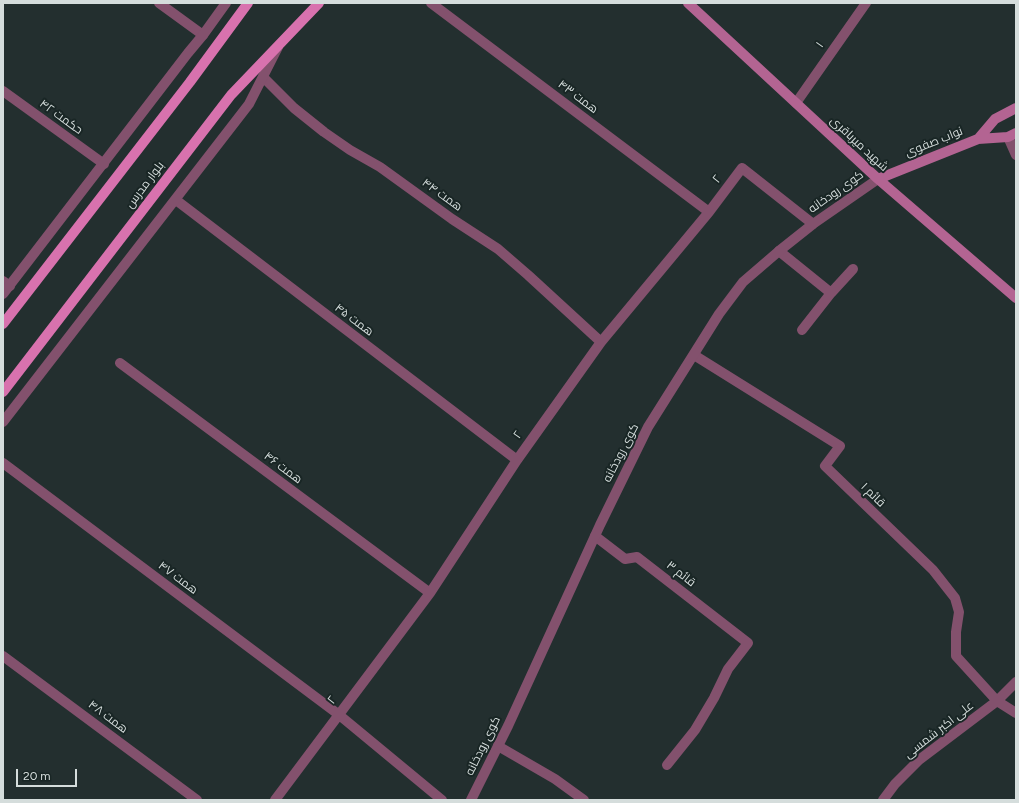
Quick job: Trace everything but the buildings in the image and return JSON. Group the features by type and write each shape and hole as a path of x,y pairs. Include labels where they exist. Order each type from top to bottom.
{"main road":[{"path":"3,324 190,82 248,3"},
{"name":"بلوار مدرس","path":"3,392 231,95 319,3"},
{"name":"شهید میرباقری","path":"688,3 878,179 1016,298"},
{"name":"نواب صفوی","path":"978,139 995,119 1016,108"},
{"name":"نواب صفوی","path":"878,179 978,139 1012,135"}],"street":[{"path":"159,3 203,35"},
{"path":"3,294 6,283 104,164 226,3"},
{"name":"همت ۴۳","path":"431,3 709,212"},
{"name":"۱","path":"796,103 866,3"},
{"path":"3,422 249,104 280,44"},
{"name":"همت ۴۴","path":"263,77 294,108 324,132 350,150 380,167 452,219 498,249 601,342"},
{"name":"حکمت ۴۲","path":"3,91 104,164"},
{"path":"1012,135 1016,155"},
{"name":"۲","path":"275,800 430,593 517,460 601,342 709,212 742,168 813,224"},
{"name":"کوی رودخانه","path":"471,800 498,746 595,536 648,427 719,314 743,282 779,251 813,224 878,179"},
{"name":"همت ۴۵","path":"176,200 517,460"},
{"path":"779,251 831,293"},
{"path":"802,330 831,293 853,269"},
{"name":"قائم ۱","path":"694,355 840,446 826,466 933,570 956,598 959,612 956,632 956,656 997,701"},
{"name":"همت ۴۶","path":"120,364 430,593"},
{"name":"همت ۴۷","path":"3,463 338,714 442,800"},
{"name":"قائم ۳","path":"595,536 625,559 637,557 748,643 728,669 714,698 695,730 667,765"},
{"name":"همت ۴۸","path":"3,656 197,800"},
{"name":"علی اکبر شمسی","path":"883,800 895,784 918,760 997,701 1016,682"},
{"path":"997,701 1016,713"},
{"path":"498,746 555,779 584,800"}]}
